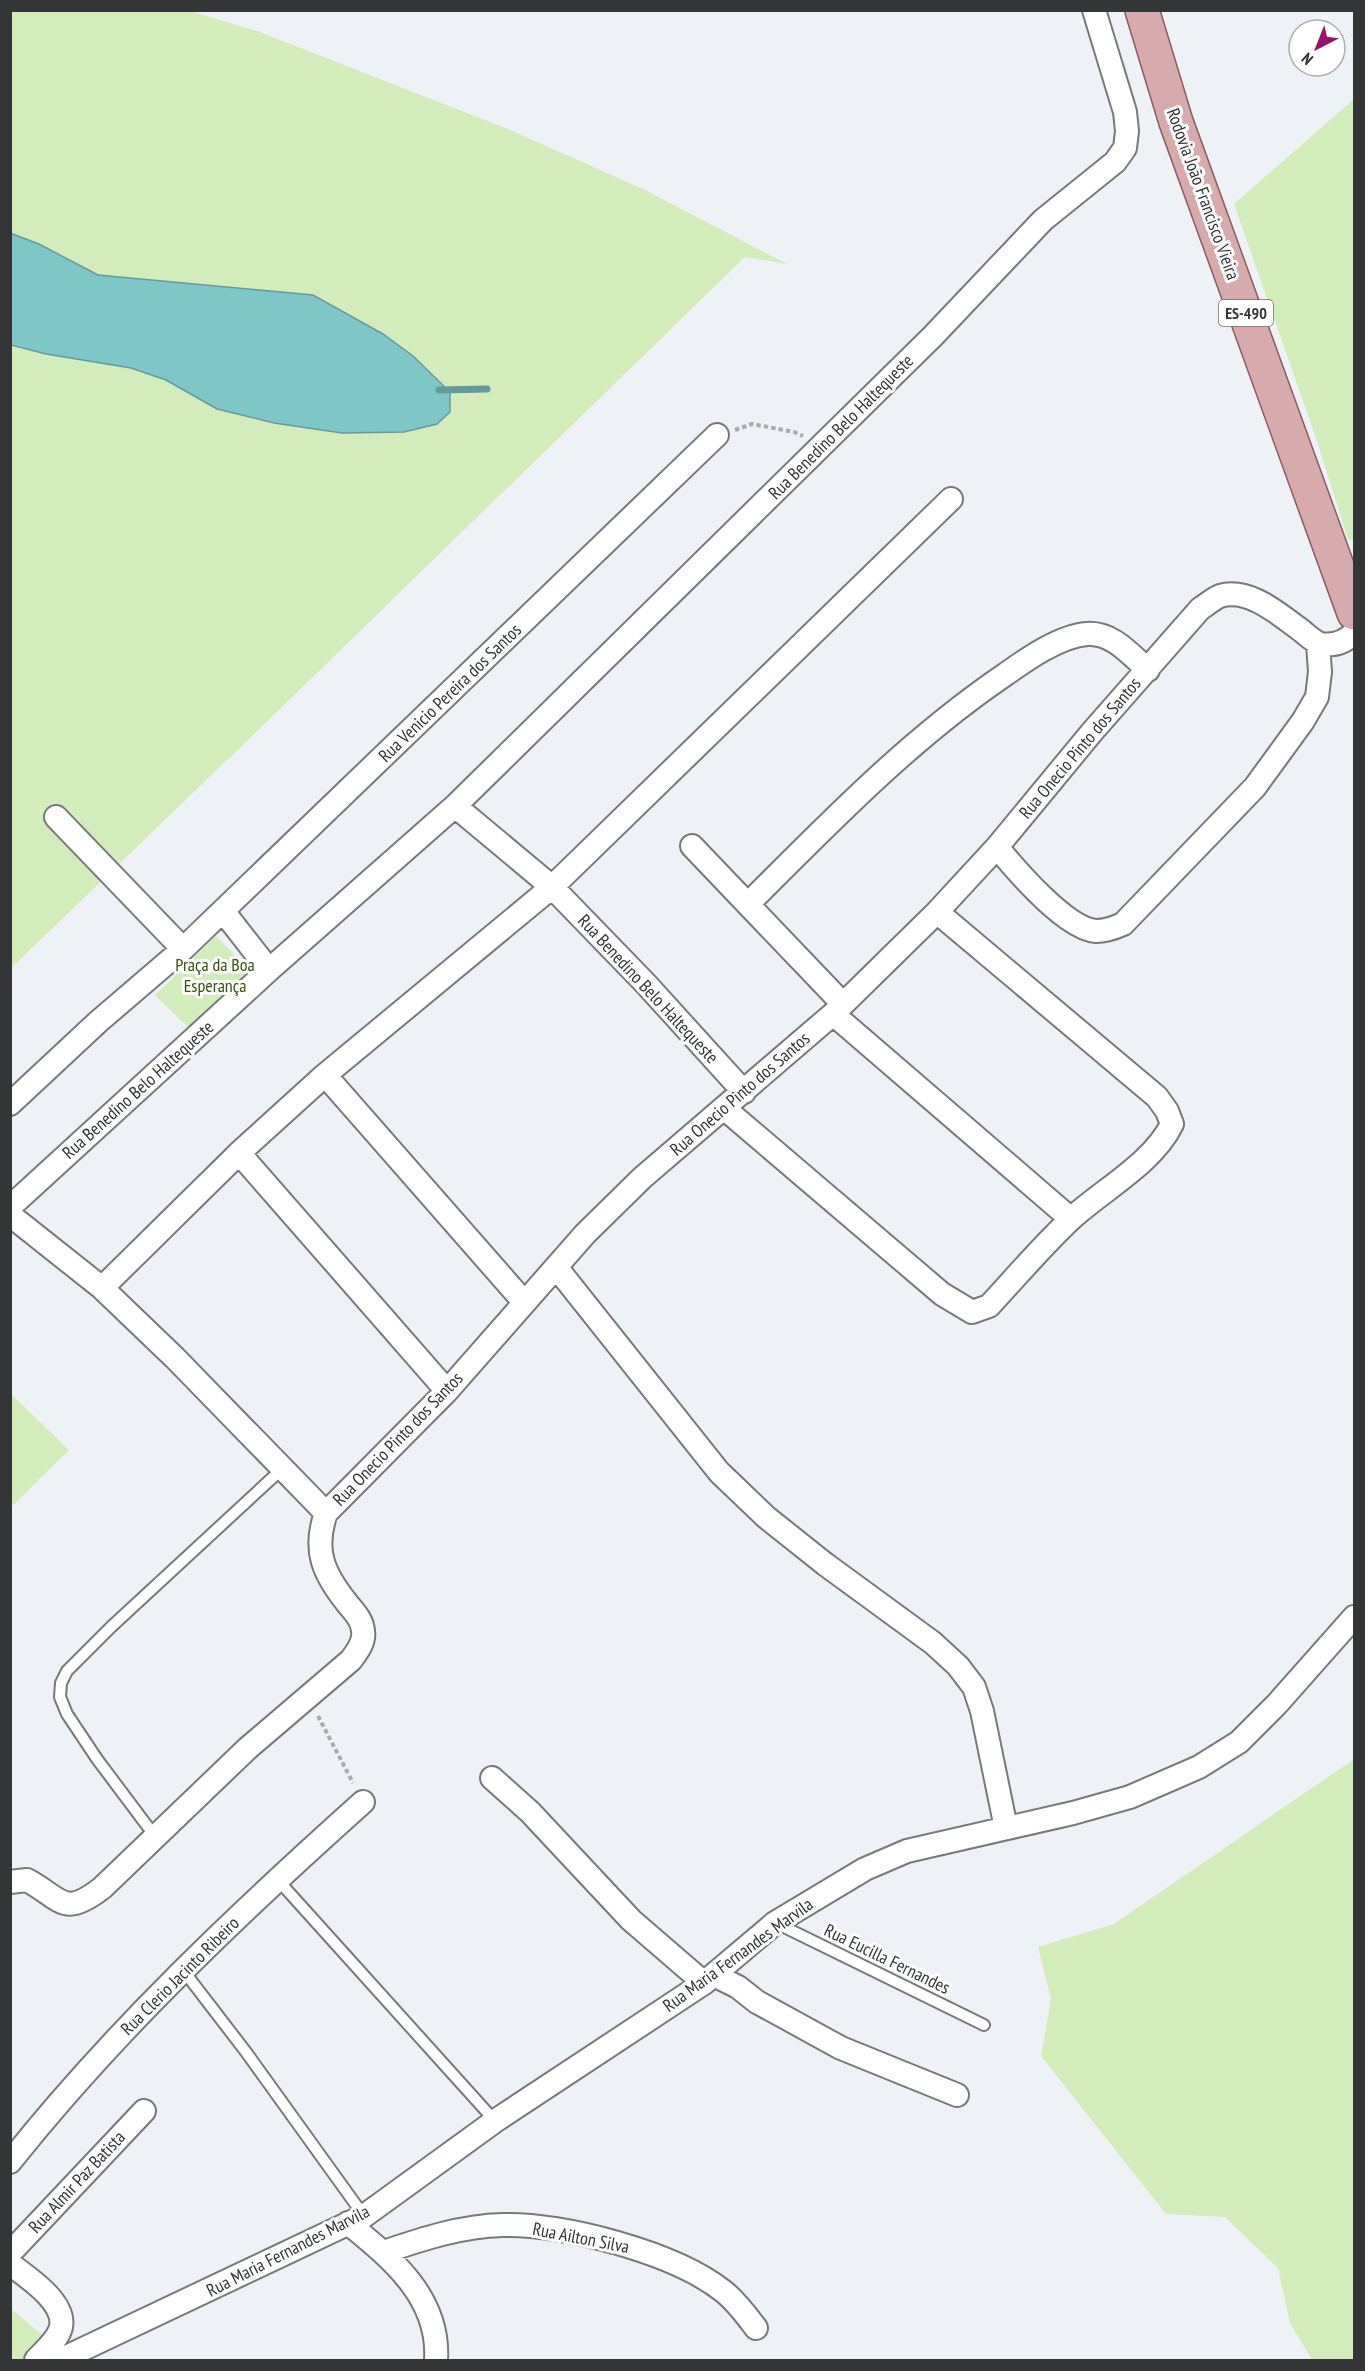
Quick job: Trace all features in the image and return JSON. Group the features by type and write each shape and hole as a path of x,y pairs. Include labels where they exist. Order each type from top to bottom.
{"main road":[{"name":"Rodovia João Francisco Vieira","path":"1142,10 1176,122 1354,613"}],"street":[{"name":"Rua Benedino Belo Haltequeste","path":"10,1207 269,970 455,806 824,446 1043,220 1107,169 1125,148 1127,131 1125,112 1094,10"},
{"name":"Rua Venicio Pereira dos Santos","path":"10,1104 99,1021 183,949 717,435"},
{"path":"102,1288 239,1153 325,1076 552,887 951,498"},
{"name":"Rua Onecio Pinto dos Santos","path":"10,1882 27,1880 63,1903 74,1904 86,1900 154,1835 351,1660 361,1647 364,1633 360,1619 341,1596 327,1572 320,1552 319,1533 326,1513 447,1391 585,1234 642,1178 725,1109 838,1009 938,912 997,847 1092,732 1200,609 1219,597 1237,594 1257,601 1281,615 1318,644"},
{"path":"997,847 1020,875 1076,923 1093,931 1109,930 1123,924 1255,787 1303,721 1317,697 1320,672 1318,644 1335,644 1354,633"},
{"name":"Rua Onecio Pinto dos Santos","path":"749,903 898,758 960,705 1029,658 1071,638 1087,634 1102,636 1116,642 1148,669"},
{"name":"Rua Benedino Belo Haltequeste","path":"455,806 552,887 744,1092"},
{"path":"56,817 183,949"},
{"path":"692,846 749,903 838,1009 1071,1219"},
{"path":"223,911 269,970"},
{"path":"725,1109 942,1294 972,1312 989,1306 1071,1219 1153,1152 1166,1137 1172,1124 1167,1111 1157,1097 938,912"},
{"path":"325,1076 524,1302"},
{"path":"239,1153 447,1391"},
{"name":"Rua Onecio Pinto dos Santos","path":"10,1215 102,1288 176,1358 326,1513"},
{"path":"556,1267 719,1472 766,1517 825,1564 933,1643 958,1666 974,1687 982,1711 1006,1828"},
{"name":"Rua Maria Fernandes Marvila","path":"60,2361 356,2219 495,2121 709,1979 775,1923 865,1869 906,1851 1073,1813 1130,1797 1199,1767 1239,1742 1277,1704 1354,1617"},
{"path":"492,1778 530,1812 631,1920 709,1979 738,1987 757,2002 841,2048 957,2096"},
{"name":"Rua Clerio Jacinto Ribeiro","path":"10,2162 57,2104 183,1970 277,1879 363,1802"},
{"name":"Rua Almir Paz Batista","path":"10,2253 144,2111"},
{"path":"356,2219 413,2285 428,2307 434,2328 436,2361"},
{"name":"Rua Ailton Silva","path":"384,2252 459,2229 503,2225 565,2232 640,2249 677,2264 722,2290 756,2328"},
{"path":"10,2264 51,2298 60,2313 61,2327 55,2339 36,2361"}],"lane":[{"path":"154,1835 97,1759 67,1714 60,1697 61,1683 67,1671 103,1635 283,1467"},
{"path":"277,1879 495,2121"},
{"name":"Rua Eucilla Fernandes","path":"775,1923 984,2025"},
{"path":"183,1970 246,2052 356,2219"}],"path":[{"path":"717,435 752,424 794,432 824,446"},
{"path":"308,1696 363,1802"}],"green space":[{"path":"11,11 190,11 257,31 508,129 645,190 787,264 745,257 11,968 11,345 46,354 131,368 166,380 217,409 274,423 342,433 436,424 450,412 450,392 413,356 383,333 313,295 98,275 39,244 11,233"},
{"path":"1354,99 1354,540 1348,540 1318,444 1234,204"},
{"name":"Praça da Boa Esperança","path":"216,936 254,975 193,1032 155,995"},
{"path":"11,1394 69,1450 10,1507"},
{"path":"1354,1759 1354,2360 1312,2360 1290,2323 1278,2268 1225,2217 1166,2214 1041,2056 1051,1999 1038,1947 1114,1924"},
{"path":"10,2308 47,2339 29,2360 11,2360"}],"water":[{"path":"10,233 39,244 98,275 313,295 383,334 413,356 450,392 450,412 437,424 404,432 342,433 274,423 217,409 166,380 131,368 46,354 11,345"}],"waterway":[{"path":"439,390 487,389"}]}
